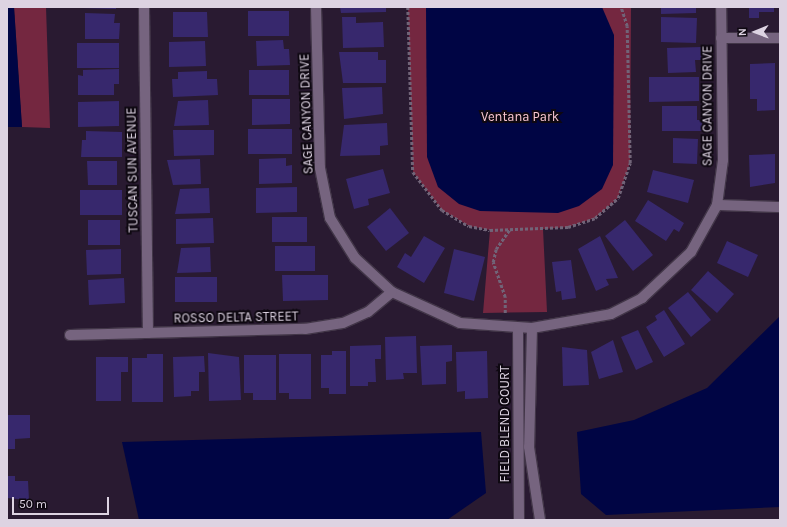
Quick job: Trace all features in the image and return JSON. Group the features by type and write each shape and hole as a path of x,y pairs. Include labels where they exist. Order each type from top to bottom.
{"street":[{"name":"TUSCAN SUN AVENUE","path":"144,7 148,333"},
{"name":"SAGE CANYON DRIVE","path":"316,7 320,168 330,218 356,258 392,292 460,323 518,328 532,328 611,314 642,298 691,252 717,205 723,160 721,38 722,7"},
{"path":"721,38 780,38"},
{"path":"717,205 780,207"},
{"name":"ROSSO DELTA STREET","path":"70,335 305,329 343,323 368,312 392,292"},
{"name":"FIELD BLEND COURT","path":"518,328 519,520"},
{"name":"FIELD BLEND COURT","path":"532,328 529,447 540,520"}],"path":[{"path":"408,7 413,172 425,192 448,214 469,226 510,229 568,227 595,218 618,198 630,163 627,26 621,7"},
{"path":"505,313 505,297 493,262 496,249 510,229"}],"green space":[{"path":"14,7 46,7 50,128 22,127"},
{"name":"Ventana Park","path":"408,7 631,7 630,163 618,198 595,218 568,227 543,229 547,312 483,313 490,230 469,226 442,210 413,172"}],"shaded area":[{"path":"7,7 14,7 22,127 7,127"},
{"name":"Ventana Park","path":"426,7 602,7 614,35 613,165 602,189 579,206 558,213 480,211 459,204 438,187 427,157"},
{"path":"780,316 780,507 606,515 581,494 577,432 634,420 707,388"},
{"path":"481,432 486,493 447,520 139,520 122,442"}],"building":[{"path":"116,7 116,9 82,8"},
{"path":"340,7 386,7 386,12 341,13"},
{"path":"661,7 696,7 696,13 661,14"},
{"path":"749,7 774,7 774,12 759,12 759,18 749,18"},
{"path":"248,11 289,11 289,36 248,36"},
{"path":"173,12 207,12 208,37 173,37"},
{"path":"85,13 115,14 114,23 120,23 119,39 85,39"},
{"path":"342,17 356,17 356,23 383,22 384,47 343,48"},
{"path":"661,17 697,18 696,43 661,42"},
{"path":"283,40 284,49 289,49 290,65 257,66 256,41"},
{"path":"205,41 206,66 169,67 169,42"},
{"path":"77,43 119,43 119,68 77,68"},
{"path":"701,47 701,60 695,60 696,72 668,73 667,48"},
{"path":"339,52 378,52 378,60 386,60 386,83 343,83"},
{"path":"775,63 775,110 757,111 757,99 750,99 750,64"},
{"path":"119,69 119,84 114,84 114,95 78,95 78,75 83,76 83,70"},
{"path":"249,70 289,70 289,95 249,95"},
{"path":"207,71 207,79 217,79 218,95 173,97 172,79 178,79 178,72"},
{"path":"649,77 699,77 699,101 649,102"},
{"path":"382,87 383,114 344,119 342,88"},
{"path":"252,99 290,99 290,124 252,125"},
{"path":"208,100 209,125 174,126 178,101"},
{"path":"119,101 119,126 78,127 78,102"},
{"path":"662,106 697,106 697,120 702,120 702,131 662,131"},
{"path":"387,123 388,145 380,146 380,155 340,156 344,125"},
{"path":"248,129 292,129 292,154 248,154"},
{"path":"173,130 214,130 214,155 174,156"},
{"path":"86,131 122,132 122,157 81,157 82,140 86,140"},
{"path":"673,138 698,139 697,164 673,163"},
{"path":"775,154 775,183 750,187 749,155"},
{"path":"286,158 286,166 292,165 292,183 259,184 259,159"},
{"path":"200,159 201,184 173,185 167,160"},
{"path":"87,161 117,161 117,185 88,185"},
{"path":"383,169 390,193 368,199 369,205 354,209 346,179"},
{"path":"653,170 694,180 688,203 647,192"},
{"path":"297,187 297,212 256,213 256,188"},
{"path":"209,188 210,213 175,214 180,189"},
{"path":"80,190 122,190 122,215 80,215"},
{"path":"648,200 684,223 679,232 674,229 666,241 635,221"},
{"path":"390,208 409,233 386,251 367,227"},
{"path":"272,217 307,217 307,242 272,242"},
{"path":"213,218 214,243 176,244 176,219"},
{"path":"88,220 120,220 120,245 88,245"},
{"path":"625,220 653,255 633,271 605,236"},
{"path":"424,236 445,248 424,283 397,267 405,253 411,257"},
{"path":"600,236 618,278 606,279 609,285 596,291 578,249"},
{"path":"727,241 758,255 748,277 717,263"},
{"path":"275,246 315,246 315,271 275,271"},
{"path":"210,247 211,272 177,273 181,248"},
{"path":"121,249 121,274 87,275 86,250"},
{"path":"454,249 485,257 474,301 444,293"},
{"path":"571,260 576,298 562,300 561,291 556,292 552,262"},
{"path":"708,271 734,294 717,313 691,290"},
{"path":"282,275 328,275 328,300 283,301"},
{"path":"175,277 217,277 217,302 175,302"},
{"path":"124,278 125,303 89,305 88,280"},
{"path":"688,292 711,320 691,337 668,308"},
{"path":"664,310 685,344 664,357 646,327 657,320 655,316"},
{"path":"638,330 653,362 636,370 621,337"},
{"path":"416,336 417,373 403,373 404,379 386,380 385,337"},
{"path":"613,340 623,372 599,379 591,352"},
{"path":"381,345 381,359 375,359 376,382 368,382 368,386 350,386 350,346"},
{"path":"452,345 452,361 446,362 446,384 422,385 420,346"},
{"path":"562,347 587,350 589,385 563,386"},
{"path":"332,351 346,351 346,394 329,394 329,388 321,388 321,355 332,355"},
{"path":"487,351 488,398 465,399 465,391 457,392 456,352"},
{"path":"208,353 239,357 241,400 209,401"},
{"path":"147,354 163,354 163,402 132,402 132,358 147,358"},
{"path":"279,354 311,354 311,399 289,399 289,393 279,393"},
{"path":"244,355 276,355 276,400 253,400 253,393 244,393"},
{"path":"204,356 205,372 199,372 199,391 191,391 191,396 174,397 173,357"},
{"path":"96,357 128,357 128,372 121,372 121,401 96,401"},
{"path":"7,415 30,415 30,438 15,439 15,449 7,449"},
{"path":"7,476 15,476 15,481 28,481 29,500 7,498"}]}
